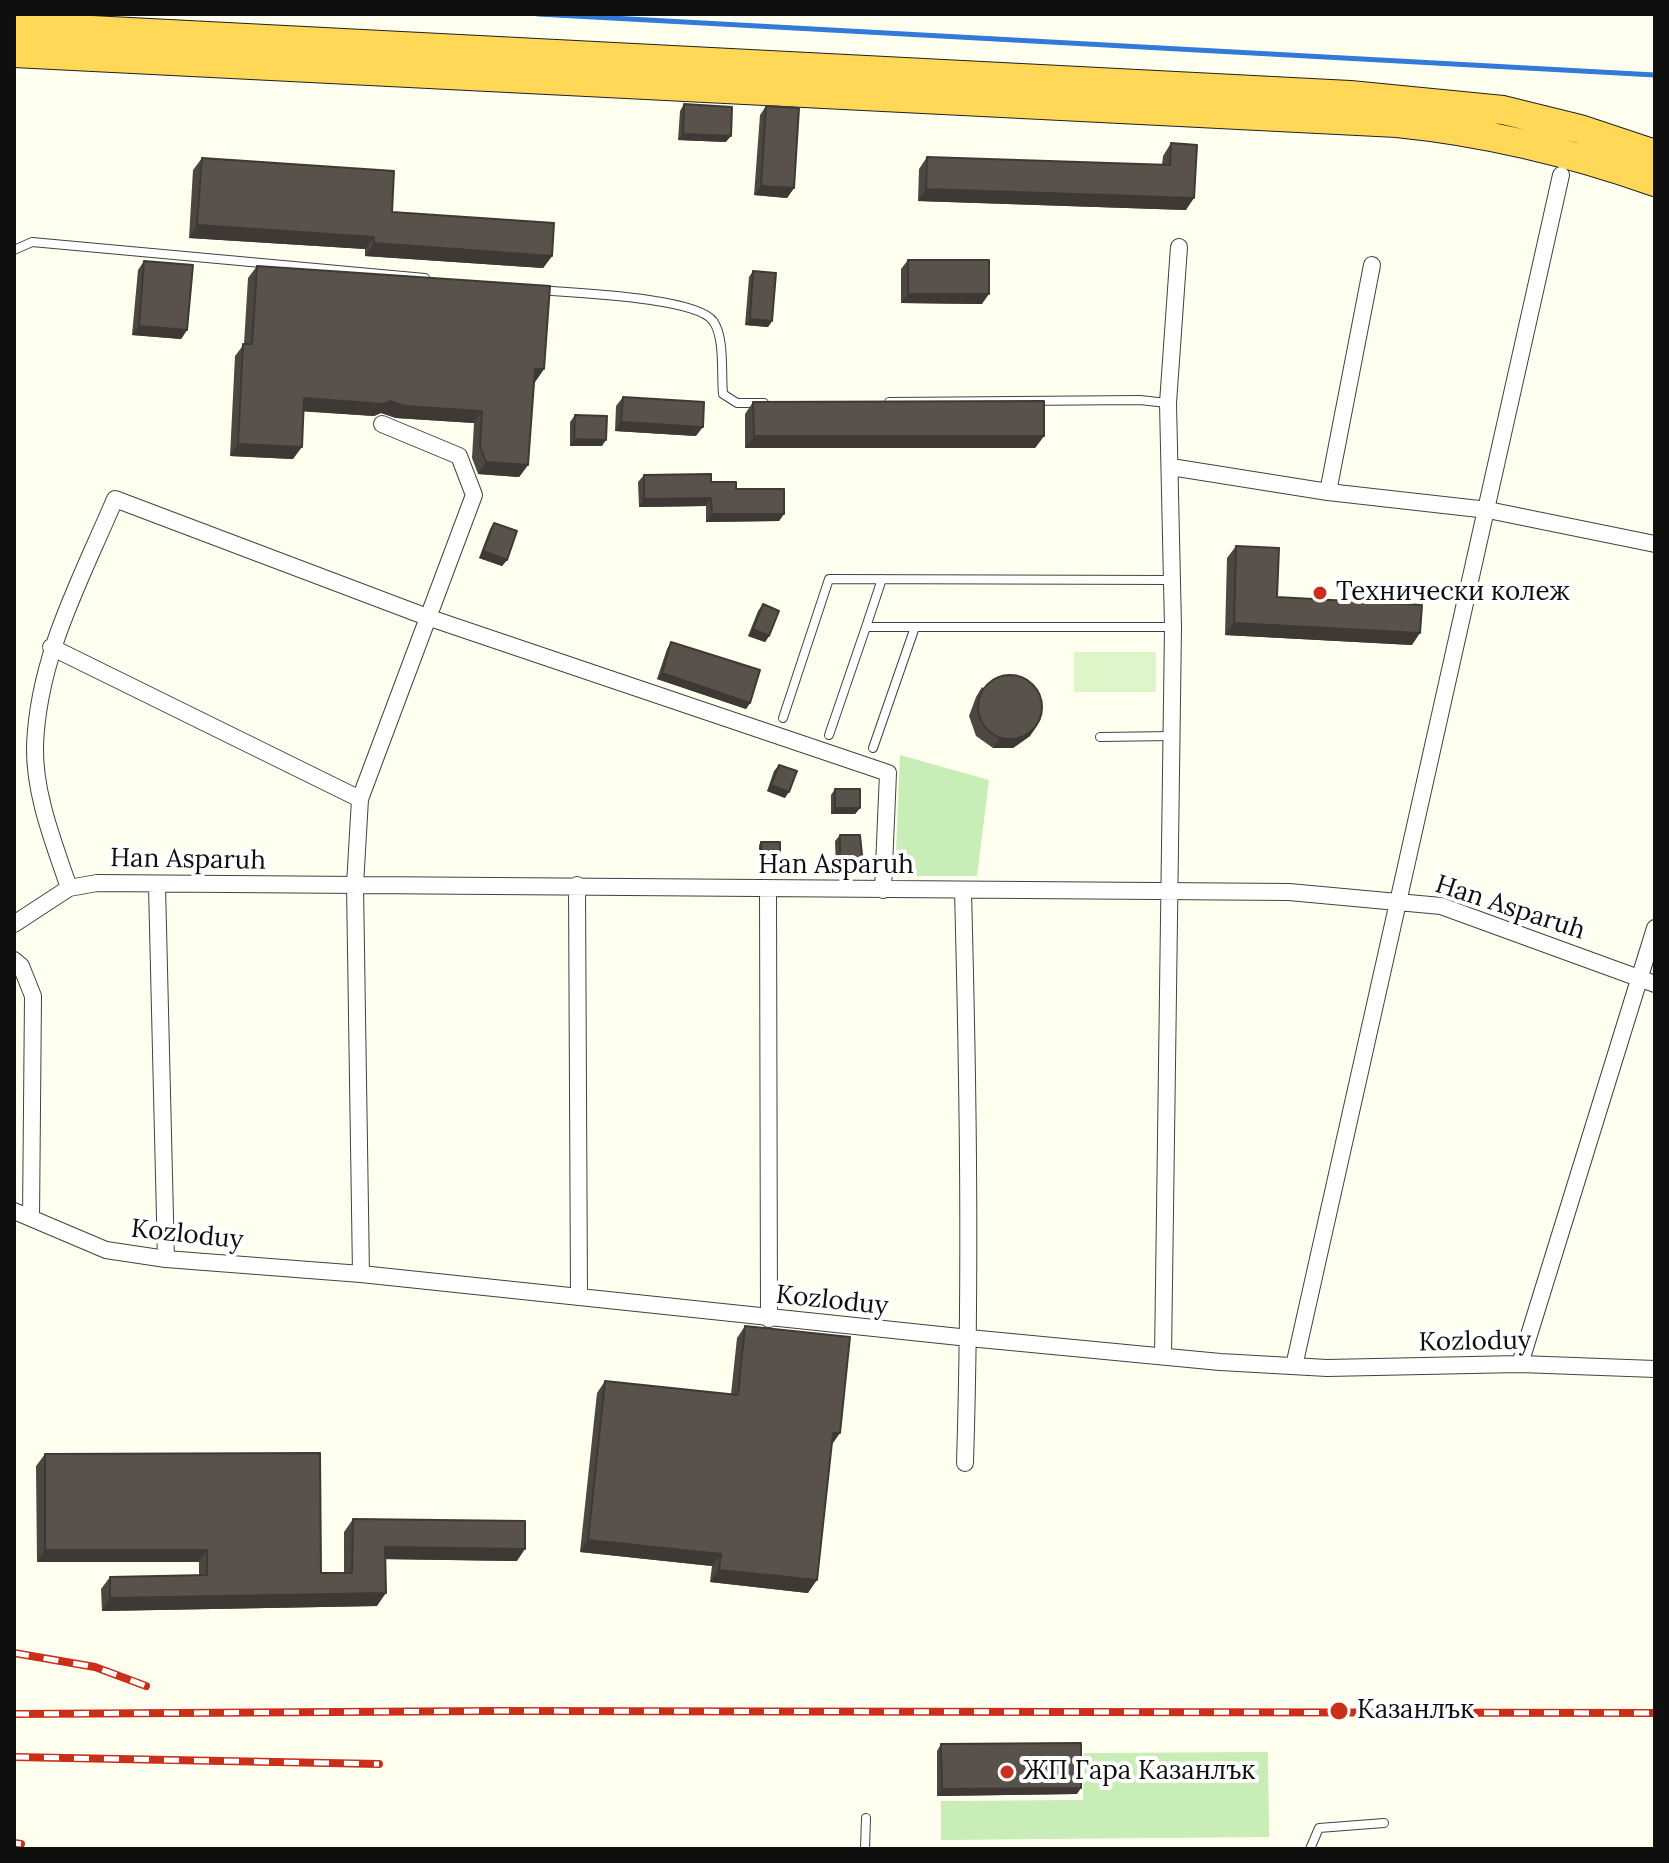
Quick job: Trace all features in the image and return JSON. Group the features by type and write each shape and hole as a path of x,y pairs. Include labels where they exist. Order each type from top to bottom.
{"highway":[{"path":"14,26 1350,95 1503,110 1580,129 1655,154"},
{"path":"14,53 1397,123 1516,140 1655,182"}],"street":[{"path":"1294,1366 1401,901 1561,175"},
{"path":"1163,1356 1173,627 1168,403 1179,247"},
{"path":"1328,492 1372,265"},
{"path":"361,1274 355,885 360,799 474,495 459,456 382,424"},
{"path":"1171,467 1328,492 1488,510 1655,544"},
{"path":"69,888 47,823 35,747 51,647 115,499 427,617 888,773 883,890"},
{"path":"51,647 360,799"},
{"name":"Han Asparuh","path":"14,924 69,888 97,883 157,886 577,885 768,890 1289,892 1441,906 1648,980"},
{"path":"577,885 579,1296"},
{"path":"157,886 166,1259"},
{"path":"768,890 769,1319"},
{"path":"963,891 969,1092 969,1338 965,1463"},
{"path":"1520,1364 1648,980 1655,928"},
{"path":"14,960 21,966 33,996 31,1218"},
{"name":"Kozloduy","path":"14,1211 106,1250 166,1259 361,1274 769,1319 1294,1366 1520,1364 1655,1369"}],"lane":[{"path":"14,250 32,242 439,279"},
{"path":"532,289 685,304 711,317 718,329 723,394 737,403 768,402"},
{"path":"877,402 1140,400 1168,403"},
{"path":"783,718 829,579 1172,580"},
{"path":"829,735 882,579"},
{"path":"866,627 1173,627"},
{"path":"873,748 915,627"},
{"path":"1100,737 1171,736"},
{"path":"865,1849 866,1818"},
{"path":"1310,1849 1319,1828 1384,1823"}],"green space":[{"path":"1074,652 1156,652 1156,692 1074,692"},
{"path":"900,755 989,780 977,876 895,876"},
{"path":"1268,1752 1269,1837 941,1840 941,1801 1083,1800 1084,1753"}],"building":[{"path":"684,104 732,107 731,136 683,134"},
{"path":"766,106 799,108 794,188 761,186"},
{"path":"1171,143 1197,145 1194,198 926,189 927,157 1170,165"},
{"path":"202,158 394,171 392,212 554,223 552,256 374,243 374,237 197,225"},
{"path":"908,260 989,260 989,294 908,294"},
{"path":"144,261 193,265 187,330 139,326"},
{"path":"257,266 550,286 544,369 535,369 528,465 486,462 480,446 482,411 404,406 390,401 383,404 304,398 302,447 238,444 243,344 252,344"},
{"path":"753,271 776,273 772,321 750,319"},
{"path":"623,397 704,402 703,427 621,422"},
{"path":"1044,401 1044,436 754,436 753,402"},
{"path":"575,415 607,416 606,440 574,439"},
{"path":"711,474 711,482 736,482 736,489 784,489 784,514 712,514 711,498 644,499 644,475"},
{"path":"494,523 517,531 507,560 483,551"},
{"path":"1236,546 1279,548 1277,597 1422,605 1420,633 1234,623"},
{"path":"763,604 779,611 769,636 753,629"},
{"path":"671,642 760,670 750,703 662,673"},
{"path":"1004,675 1016,675 1033,684 1040,695 1040,719 1033,730 1016,739 1004,739 992,734 983,725 978,713 978,701 983,689 992,680"},
{"path":"779,765 797,771 789,792 771,785"},
{"path":"835,789 860,789 860,808 835,808"},
{"path":"840,835 860,835 863,865 840,865"},
{"path":"761,842 780,842 780,858 762,859"},
{"path":"745,1326 850,1337 840,1433 833,1433 817,1580 719,1570 721,1554 588,1540 605,1381 738,1395"},
{"path":"320,1453 321,1573 352,1573 353,1519 525,1521 525,1549 385,1547 386,1593 110,1598 110,1577 207,1575 207,1550 45,1550 45,1454"},
{"name":"ЖП Гара Казанлък","path":"1081,1743 1081,1788 942,1789 941,1744"}],"waterway":[{"path":"538,14 1655,75"}],"railway":[{"path":"14,1653 95,1667 146,1686"},
{"path":"14,1714 496,1711 1655,1713"},
{"path":"14,1757 379,1764"},
{"path":"14,1843 21,1844"}],"place":[{"name":"Технически колеж","path":"1320,593"},
{"name":"Казанлък","path":"1339,1711"},
{"name":"ЖП Гара Казанлък","path":"1007,1772"}]}
